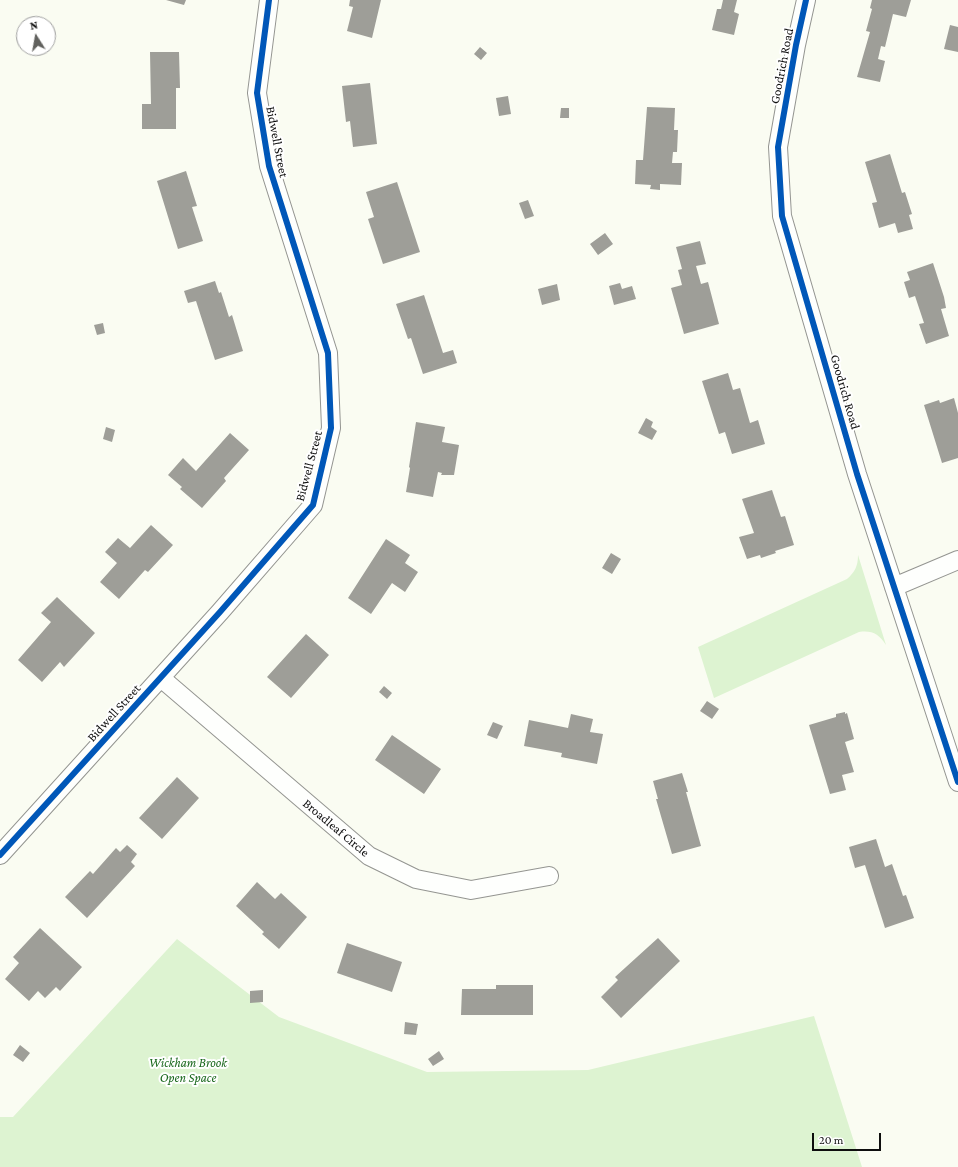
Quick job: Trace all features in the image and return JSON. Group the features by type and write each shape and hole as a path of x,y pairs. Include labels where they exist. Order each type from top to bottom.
{"street":[{"name":"Bidwell Street","path":"0,855 220,612 313,505 331,428 328,353 269,166 257,93 270,0"},
{"name":"Goodrich Road","path":"806,0 796,45 778,147 782,216 857,474 958,782"},
{"path":"894,587 958,560"},
{"name":"Broadleaf Circle","path":"160,678 369,856 416,879 471,890 549,876"}],"green space":[{"path":"858,555 886,645 881,638 871,632 859,632 714,698 698,647 847,579 856,568"},
{"name":"Wickham Brook Open Space","path":"177,939 279,1017 427,1072 588,1070 814,1016 862,1167 0,1167 0,1117 13,1117"}],"building":[{"path":"166,0 186,0 184,5"},
{"path":"350,0 381,0 372,38 347,31 353,7 349,6"},
{"path":"723,0 737,0 734,12 739,14 734,35 712,30 717,9 721,9"},
{"path":"872,0 911,0 906,17 893,14 885,47 881,46 878,59 885,61 880,82 857,77 870,32 866,31 872,9 870,8"},
{"path":"950,25 958,27 958,52 944,49"},
{"path":"480,47 487,53 481,60 474,54"},
{"path":"150,52 179,52 180,88 176,88 176,129 142,129 142,104 151,104"},
{"path":"370,83 377,144 353,147 350,121 346,122 342,86"},
{"path":"508,96 511,114 499,116 496,98"},
{"path":"647,107 675,108 674,130 678,130 677,152 673,152 672,163 682,163 681,185 660,184 660,190 650,189 651,185 635,184 636,160 643,160"},
{"path":"561,108 569,108 569,118 560,118"},
{"path":"890,154 902,193 905,192 912,214 909,215 913,229 898,233 895,223 879,228 872,203 877,202 865,162"},
{"path":"186,171 197,206 192,207 203,241 178,249 157,181"},
{"path":"397,182 420,252 383,264 368,219 374,217 366,192"},
{"path":"528,200 534,216 525,219 519,203"},
{"path":"605,233 613,244 598,255 590,244"},
{"path":"700,241 706,264 696,266 701,284 708,282 719,324 684,334 671,288 682,285 678,270 682,269 676,247"},
{"path":"933,263 944,297 946,308 941,309 949,336 926,344 919,324 924,323 915,296 909,298 904,282 910,280 907,272"},
{"path":"215,281 219,293 221,292 229,317 232,315 243,351 215,360 196,301 188,303 184,291"},
{"path":"620,283 622,289 632,286 636,299 614,305 609,286"},
{"path":"557,284 560,300 542,305 538,289"},
{"path":"424,295 443,353 453,350 457,363 423,374 411,338 408,339 396,304"},
{"path":"103,323 105,333 97,335 94,325"},
{"path":"728,373 733,390 740,388 750,423 758,420 765,444 732,454 725,432 719,434 702,381"},
{"path":"954,398 958,413 958,458 942,463 924,405 939,400 940,403"},
{"path":"646,418 653,422 651,427 657,431 652,440 638,433"},
{"path":"416,422 445,427 442,442 459,445 454,475 441,475 442,473 438,472 433,497 406,492"},
{"path":"106,427 115,430 112,442 103,439"},
{"path":"230,433 249,450 224,478 226,481 202,508 180,489 182,487 168,475 183,458 196,471"},
{"path":"772,490 781,517 785,516 794,545 775,551 776,553 761,558 760,555 747,559 739,537 754,533 742,499"},
{"path":"151,525 173,545 148,572 145,570 119,599 100,582 117,563 105,552 118,538 130,548"},
{"path":"386,539 410,555 405,563 418,572 405,592 392,583 371,614 348,598"},
{"path":"611,553 621,559 612,574 602,568"},
{"path":"57,597 95,633 64,667 60,662 42,682 18,660 51,622 41,613"},
{"path":"306,634 329,655 291,698 267,677"},
{"path":"384,686 392,693 387,699 379,692"},
{"path":"707,701 719,709 712,719 700,711"},
{"path":"845,712 845,714 847,713 854,739 845,742 854,772 842,775 846,790 830,794 809,725 836,717 836,714"},
{"path":"571,714 593,719 590,732 603,734 597,764 561,757 562,753 524,746 529,720 568,728"},
{"path":"493,722 503,726 497,739 487,735"},
{"path":"392,735 441,769 424,794 375,760"},
{"path":"682,773 701,846 672,854 656,799 658,799 653,781"},
{"path":"177,777 199,798 162,839 139,818"},
{"path":"876,839 885,867 892,864 903,896 906,895 914,918 885,928 865,865 855,868 849,847"},
{"path":"127,845 137,854 131,862 135,866 87,918 65,897 90,871 93,874 116,848 120,852"},
{"path":"257,882 275,899 281,893 307,917 279,949 262,934 264,932 236,906"},
{"path":"40,928 82,967 60,991 56,987 45,998 38,991 29,1001 5,979 19,963 13,957"},
{"path":"658,938 680,961 621,1018 601,997 618,980 615,977"},
{"path":"347,943 402,962 392,992 337,973"},
{"path":"496,985 533,985 533,1015 461,1015 462,989 496,989"},
{"path":"263,990 263,1002 250,1003 250,991"},
{"path":"405,1022 418,1024 416,1035 404,1034"},
{"path":"20,1045 30,1053 23,1062 13,1055"},
{"path":"439,1051 444,1059 433,1066 428,1059"}],"cycle path":[{"path":"0,855 220,612 313,505 331,428 328,353 269,166 257,93 269,0"},
{"path":"806,0 796,45 778,147 782,216 857,474 958,782"}]}
